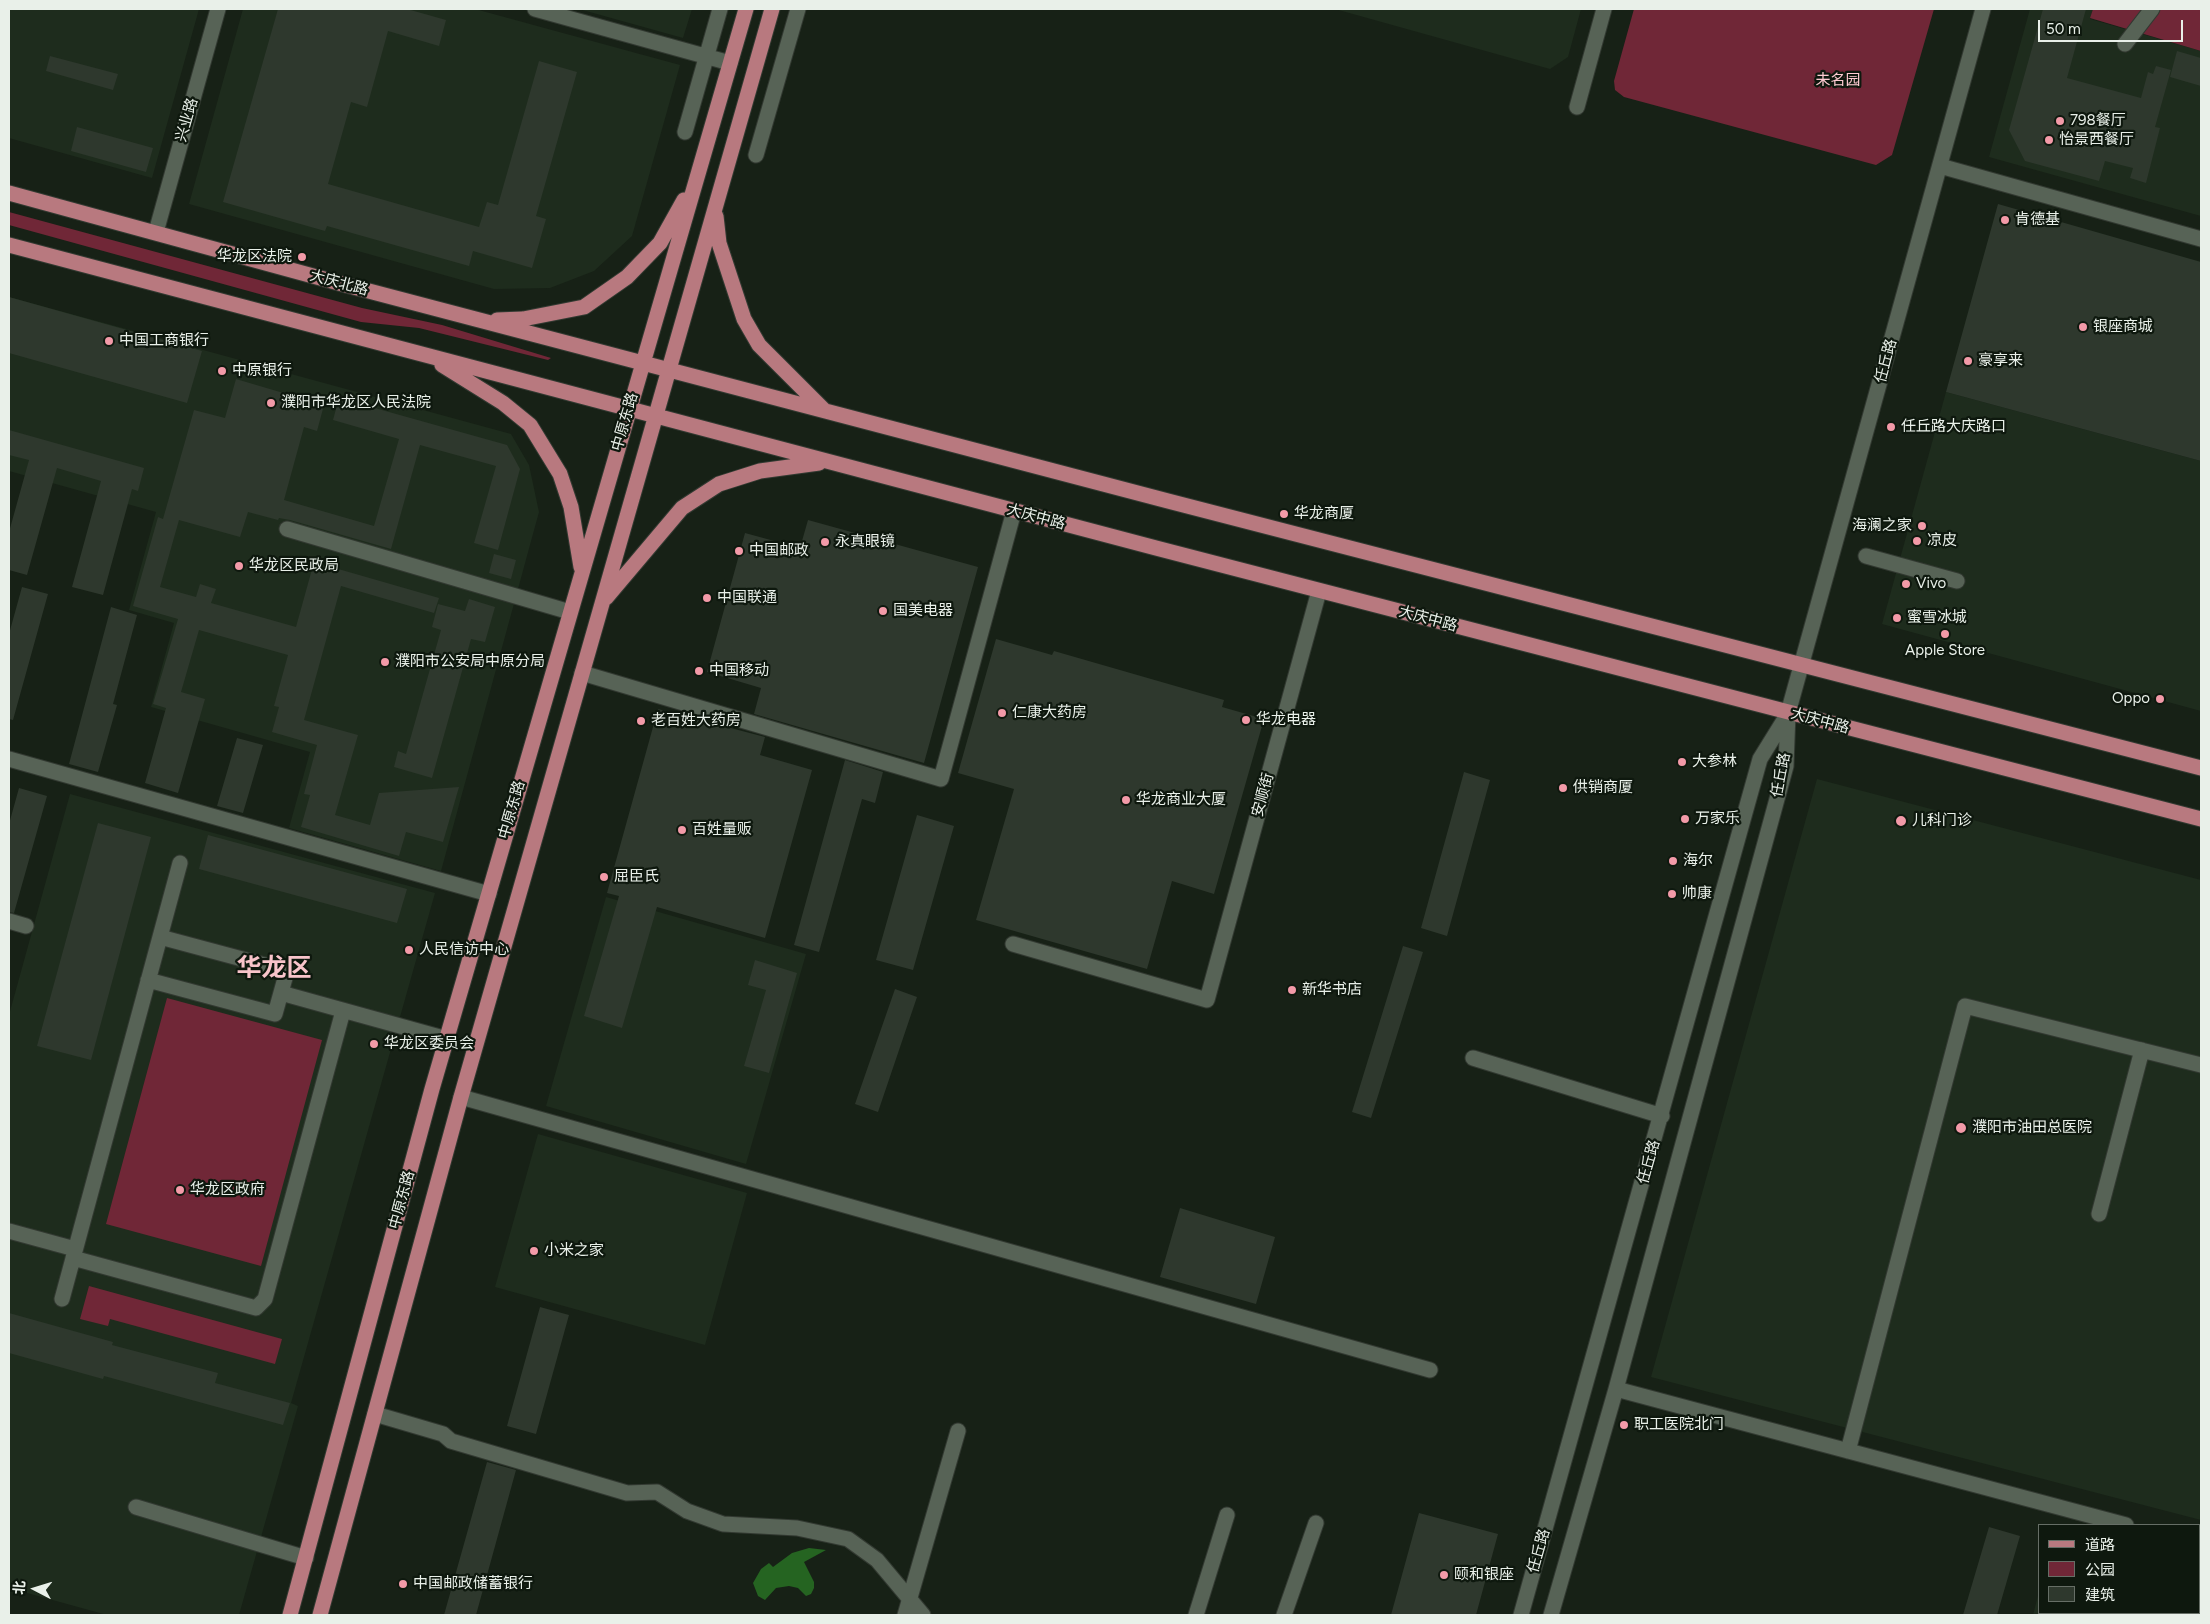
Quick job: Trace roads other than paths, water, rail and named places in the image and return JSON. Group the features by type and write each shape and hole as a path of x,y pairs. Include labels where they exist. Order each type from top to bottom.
{"main road":[{"name":"中原东路","path":"290,1615 488,894 746,9"},
{"name":"中原东路","path":"320,1615 461,1097 772,9"},
{"path":"484,321 523,319 584,307 627,277 660,244 698,175"},
{"name":"大庆北路","path":"9,193 669,370"},
{"path":"715,210 719,242 744,319 759,345 825,411"},
{"path":"9,245 656,417"},
{"path":"430,358 503,403 530,425 560,474 571,507 581,572"},
{"path":"669,370 2201,768"},
{"name":"大庆中路","path":"656,417 2201,819"},
{"path":"602,603 682,508 719,484 760,471 826,462"}],"street":[{"name":"兴业路","path":"156,232 218,9"},
{"path":"535,9 730,64"},
{"path":"685,132 720,9"},
{"path":"756,155 798,9"},
{"path":"1577,107 1604,9"},
{"name":"任丘路","path":"1550,1615 1616,1389 1786,766 1788,713 1984,9"},
{"path":"2125,44 2152,9"},
{"path":"1940,166 2201,239"},
{"path":"582,673 941,779 1014,511"},
{"path":"287,529 570,612"},
{"path":"1866,556 1957,581"},
{"name":"安顺街","path":"1012,944 1207,1000 1319,591"},
{"name":"任丘路","path":"1521,1615 1662,1116 1760,759 1788,713"},
{"path":"10,763 488,894"},
{"path":"62,1299 180,863"},
{"path":"9,922 26,926"},
{"path":"148,980 275,1014 287,971 160,937"},
{"path":"280,994 447,1039"},
{"path":"1848,1451 1965,1006 2201,1065"},
{"path":"9,1231 74,1253 256,1308 265,1299 343,1010"},
{"path":"2099,1214 2142,1050"},
{"path":"1473,1058 1662,1116"},
{"path":"461,1097 1430,1370"},
{"path":"1616,1389 2122,1524"},
{"path":"375,1414 443,1434 451,1440 627,1493 657,1492 687,1511 723,1524 797,1528 848,1539 877,1560 907,1608 923,1615"},
{"path":"907,1608 958,1432"},
{"path":"136,1507 306,1558"},
{"path":"1196,1615 1227,1515"},
{"path":"1284,1615 1316,1522"}],"place":[{"name":"798餐厅","path":"2060,121"},
{"name":"怡景西餐厅","path":"2049,140"},
{"name":"肯德基","path":"2005,220"},
{"name":"华龙区法院","path":"302,257"},
{"name":"银座商城","path":"2083,327"},
{"name":"中国工商银行","path":"109,341"},
{"name":"豪享来","path":"1968,361"},
{"name":"中原银行","path":"222,371"},
{"name":"濮阳市华龙区人民法院","path":"271,403"},
{"name":"任丘路大庆路口","path":"1891,427"},
{"name":"华龙商厦","path":"1284,514"},
{"name":"海澜之家","path":"1922,526"},
{"name":"凉皮","path":"1917,541"},
{"name":"永真眼镜","path":"825,542"},
{"name":"中国邮政","path":"739,551"},
{"name":"华龙区民政局","path":"239,566"},
{"name":"Vivo","path":"1906,584"},
{"name":"中国联通","path":"707,598"},
{"name":"国美电器","path":"883,611"},
{"name":"蜜雪冰城","path":"1897,618"},
{"name":"Apple Store","path":"1945,634"},
{"name":"濮阳市公安局中原分局","path":"385,662"},
{"name":"中国移动","path":"699,671"},
{"name":"Oppo","path":"2160,699"},
{"name":"仁康大药房","path":"1002,713"},
{"name":"华龙电器","path":"1246,720"},
{"name":"老百姓大药房","path":"641,721"},
{"name":"大参林","path":"1682,762"},
{"name":"供销商厦","path":"1563,788"},
{"name":"华龙商业大厦","path":"1126,800"},
{"name":"万家乐","path":"1685,819"},
{"name":"儿科门诊","path":"1901,821"},
{"name":"百姓量贩","path":"682,830"},
{"name":"海尔","path":"1673,861"},
{"name":"屈臣氏","path":"604,877"},
{"name":"帅康","path":"1672,894"},
{"name":"人民信访中心","path":"409,950"},
{"name":"新华书店","path":"1292,990"},
{"name":"华龙区委员会","path":"374,1044"},
{"name":"濮阳市油田总医院","path":"1961,1128"},
{"name":"华龙区政府","path":"180,1190"},
{"name":"小米之家","path":"534,1251"},
{"name":"职工医院北门","path":"1624,1425"},
{"name":"颐和银座","path":"1444,1575"},
{"name":"中国邮政储蓄银行","path":"403,1584"}],"district":[{"name":"华龙区","path":"274,969"}],"park label":[{"name":"未名园","path":"1838,81"}]}
